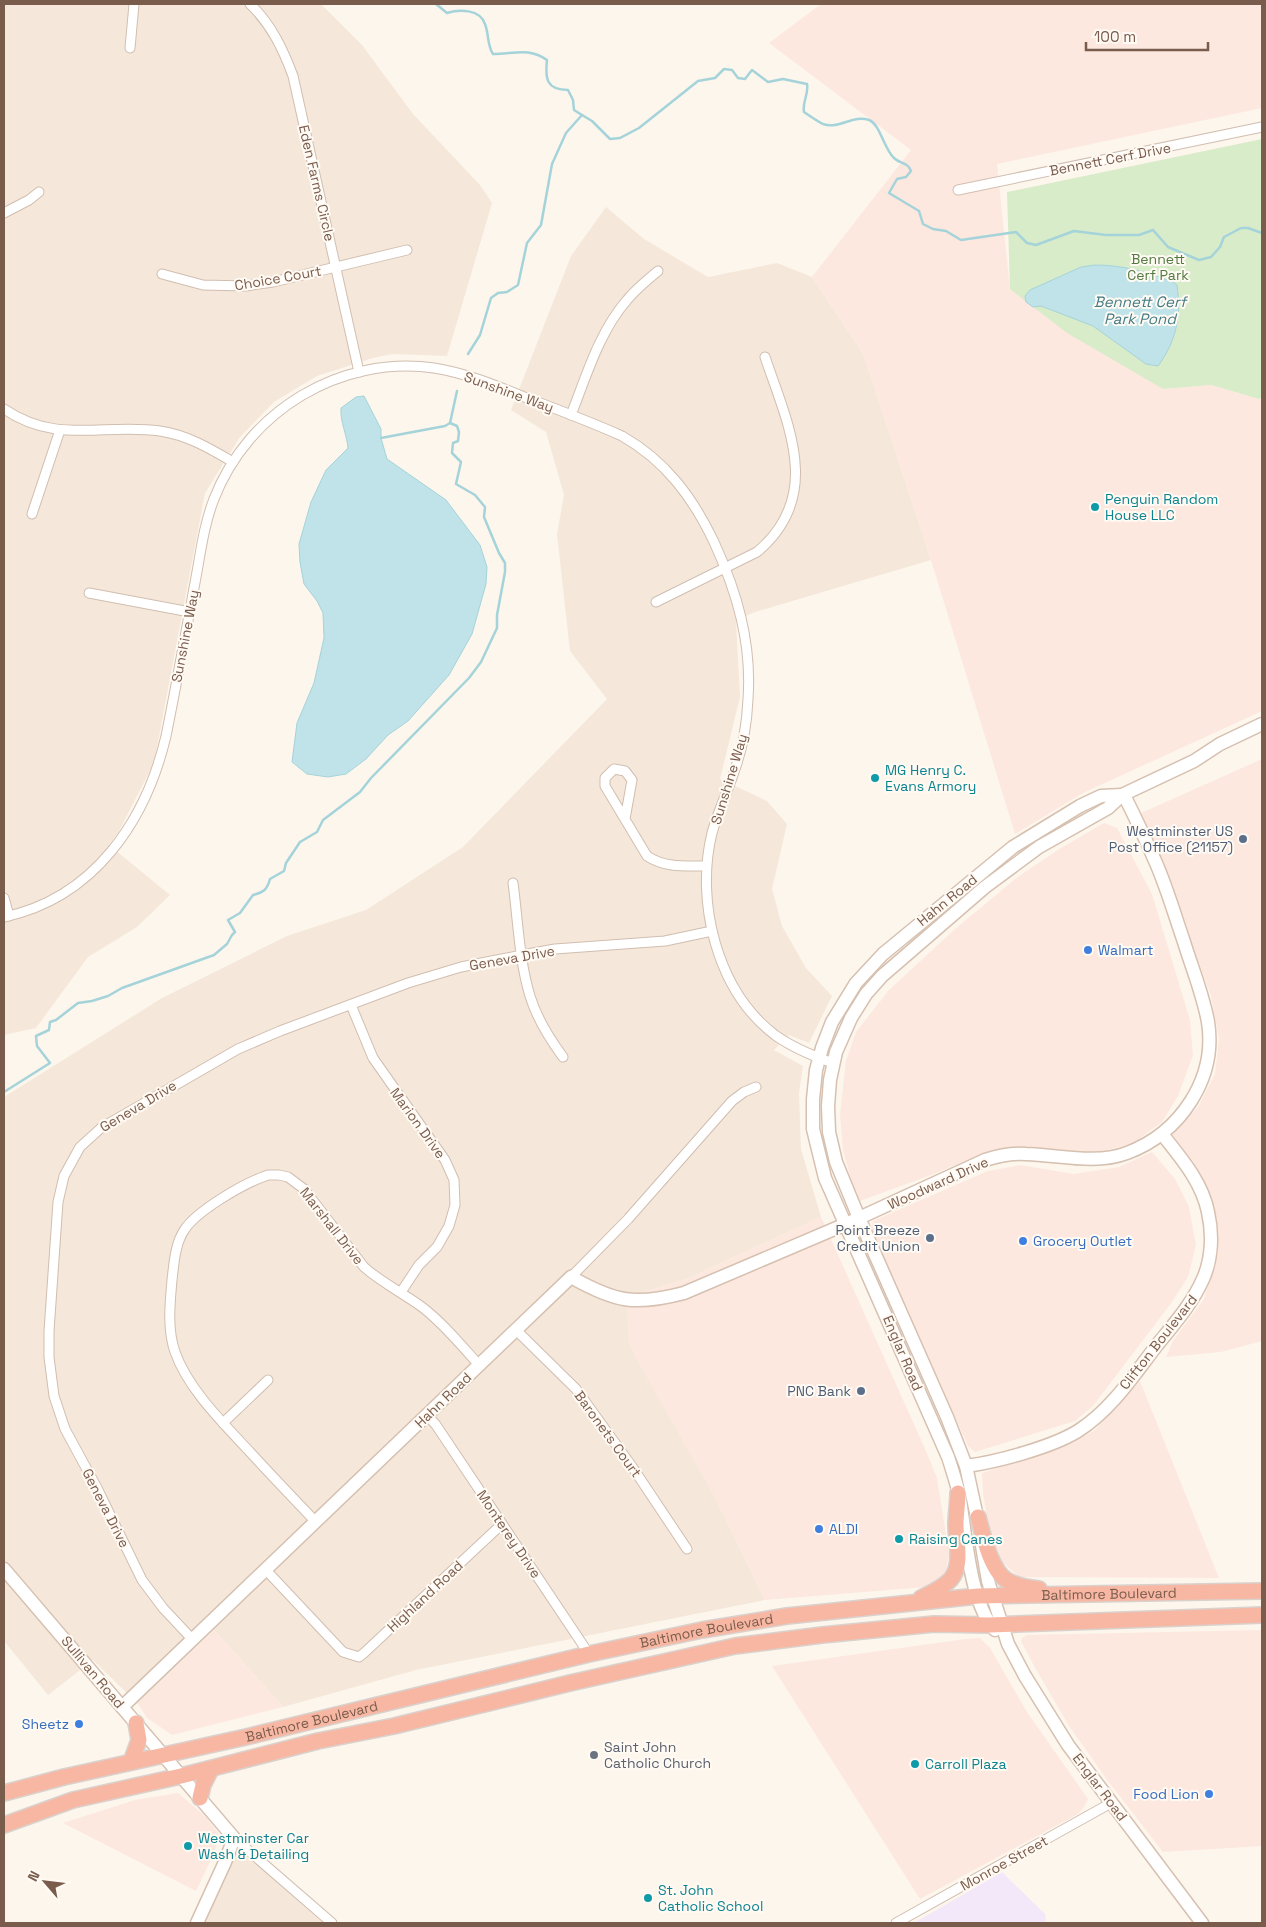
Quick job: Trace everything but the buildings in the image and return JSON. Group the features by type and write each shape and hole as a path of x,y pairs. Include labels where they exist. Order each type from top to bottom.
{"highway":[{"path":"900,1604 917,1600 938,1589 950,1580 955,1572 958,1554 956,1525 958,1493"},
{"path":"978,1517 990,1555 998,1571 1006,1580 1028,1588 1078,1595"},
{"name":"Baltimore Boulevard","path":"4,1793 131,1762 246,1738 589,1654 702,1630 778,1617 985,1596 1262,1591"},
{"name":"Baltimore Boulevard","path":"4,1825 73,1800 181,1776 318,1741 394,1726 570,1683 735,1646 934,1624 996,1624 1262,1615"},
{"path":"131,1762 139,1740 136,1724"},
{"path":"200,1798 203,1785 211,1768"}],"street":[{"path":"130,48 134,4"},
{"name":"Eden Farms Circle","path":"250,4 274,33 293,76 360,372"},
{"name":"Bennett Cerf Drive","path":"958,190 1262,127"},
{"path":"4,213 40,192"},
{"name":"Choice Court","path":"162,274 189,283 229,287 260,284 407,250"},
{"path":"571,415 603,337 616,314 640,286 658,271"},
{"path":"656,602 726,567 743,561 767,544 777,532 790,509 795,492 797,474 795,450 785,411 766,357"},
{"name":"Sunshine Way","path":"6,916 39,905 62,894 80,882 108,856 132,824 142,806 160,764 208,519 222,481 233,462 254,434 281,409 316,387 336,378 360,372 401,366 419,366 453,372 473,377 571,415 635,443 662,464 688,495 701,515 726,567 736,596 748,658 748,699 740,754 713,832 706,866 706,893 712,931 718,951 731,979 756,1016 784,1042 833,1063"},
{"path":"4,409 27,421 60,430 141,429 167,432 189,438 233,462"},
{"path":"32,514 60,430"},
{"path":"89,593 190,612"},
{"name":"Hahn Road","path":"833,1063 851,1018 866,994 882,976 985,887 1039,847 1108,808 1123,795 1262,724"},
{"path":"625,819 632,780 625,771 614,769 605,778 605,786 647,856 656,862 673,866 706,866"},
{"name":"Hahn Road","path":"819,1058 832,1022 840,1007 856,984 883,954 1013,847 1080,806 1101,796 1123,795"},
{"name":"Woodward Drive","path":"571,1276 592,1289 613,1297 637,1301 660,1299 684,1293 846,1224 964,1169 994,1158 1025,1154 1076,1159 1102,1159 1126,1153 1148,1144 1162,1134 1182,1115 1198,1088 1205,1070 1208,1048 1208,1022 1202,997 1157,864 1123,795"},
{"path":"513,882 522,954 530,996 552,1043 563,1057"},
{"path":"4,898 6,916"},
{"name":"Geneva Drive","path":"192,1639 163,1608 142,1580 65,1428 54,1396 49,1357 49,1331 57,1219 61,1187 70,1164 80,1147 101,1128 238,1049 280,1031 408,983 461,967 522,954 555,949 665,941 712,931"},
{"name":"Marion Drive","path":"351,1005 373,1058 445,1160 454,1180 454,1205 449,1226 437,1247 401,1292"},
{"name":"Englar Road","path":"819,1058 813,1099 813,1129 825,1178 948,1457 985,1596 996,1624 1051,1719 1076,1756 1202,1923"},
{"name":"Englar Road","path":"833,1063 828,1106 829,1132 836,1162 948,1417 966,1466 978,1517 986,1573 985,1596"},
{"name":"Hahn Road","path":"122,1707 571,1276 628,1219 732,1101 744,1092 756,1087"},
{"name":"Clifton Boulevard","path":"966,1466 988,1463 1045,1446 1065,1438 1087,1425 1106,1409 1196,1293 1208,1264 1211,1247 1208,1212 1201,1189 1190,1169 1162,1134"},
{"name":"Marshall Drive","path":"315,1521 223,1423 202,1397 180,1362 171,1337 170,1304 174,1258 181,1236 191,1222 213,1204 260,1178 268,1175 288,1178 304,1188 364,1267 434,1317 479,1365"},
{"name":"Baronets Court","path":"516,1330 576,1389 633,1468 687,1549"},
{"path":"223,1423 268,1380"},
{"name":"Monterey Drive","path":"427,1415 436,1425 589,1654"},
{"name":"Highland Road","path":"264,1569 345,1653 359,1657 502,1524"},
{"name":"Sullivan Road","path":"4,1569 234,1838"},
{"name":"Monroe Street","path":"896,1923 1111,1803"},
{"path":"197,1923 234,1838 332,1923"}],"shaded area":[{"path":"4,4 321,4 362,45 413,114 480,185 492,203 447,356 392,354 373,358 317,376 274,402 240,437 205,493 154,763 119,831 109,845 170,895 137,927 88,957 36,1028 4,1035"},
{"path":"821,4 1262,4 1262,108 997,164 1010,289 1163,389 1211,385 1259,399 1262,397 1262,711 1083,793 1015,834 931,560 864,355 812,277 911,150 769,43"},
{"path":"606,207 644,239 708,277 777,263 812,277 864,355 931,560 755,612 736,620 740,697 720,779 767,801 787,824 772,889 782,926 806,968 832,996 809,1043 789,1035 774,1050 803,1066 799,1093 801,1149 821,1217 687,1279 627,1297 718,1503 765,1600 416,1670 283,1707 214,1630 138,1704 93,1660 48,1695 4,1641 4,1097 162,998 287,936 366,910 463,847 607,699 570,651 557,534 564,495 546,432 511,410 571,256"},
{"path":"1262,759 1262,1341 1221,1352 1166,1357 1173,1341 1204,1299 1215,1263 1214,1228 1208,1196 1195,1166 1172,1135 1198,1107 1215,1074 1219,1039 1211,996 1175,897 1139,814"},
{"path":"1104,823 1117,828 1152,894 1190,1020 1193,1055 1178,1096 1162,1122 1132,1144 1094,1153 1028,1147 991,1150 931,1175 857,1202 843,1150 840,1114 846,1061 856,1032 889,990 955,929 1019,876 1061,848"},
{"path":"1152,1152 1175,1179 1189,1207 1196,1245 1188,1277 1172,1302 1093,1406 1075,1421 975,1452 968,1446 911,1318 871,1227 873,1221 988,1171 1020,1165 1074,1174 1119,1167"},
{"path":"821,1217 937,1478 949,1554 946,1571 939,1583 926,1587 765,1600 718,1503 636,1358 628,1340 627,1297 687,1279"},
{"path":"1140,1381 1219,1578 1019,1577 993,1554 983,1493 982,1473 1073,1443 1095,1430"},
{"path":"214,1630 283,1707 172,1735 147,1718 138,1704"},
{"path":"1262,1630 1262,1846 1163,1852 1108,1781 1069,1726 1033,1664 1021,1641 1022,1638 1027,1635"},
{"name":"Carroll Plaza","path":"980,1638 990,1648 1027,1712 1088,1799 1078,1814 920,1899 772,1666"},
{"path":"178,1793 206,1817 219,1834 215,1851 196,1891 63,1823 135,1800"},
{"path":"237,1849 331,1923 205,1923"},
{"path":"1002,1872 1045,1914 1046,1923 914,1923"}],"green space":[{"name":"Bennett Cerf Park","path":"1262,139 1262,397 1259,399 1211,385 1163,389 1067,333 1010,289 1007,192"}],"water":[{"name":"Bennett Cerf Park Pond","path":"1095,265 1115,266 1144,272 1177,285 1178,317 1176,327 1170,347 1158,366 1146,364 1093,326 1041,306 1033,307 1026,302 1025,296 1030,290 1081,267"},
{"path":"364,396 381,429 381,438 387,459 446,500 480,545 487,567 486,584 472,634 449,675 408,721 388,735 366,759 346,774 328,777 307,774 292,762 297,723 314,683 324,638 323,613 317,601 304,584 299,544 311,502 326,470 348,448 341,408 356,397"}],"waterway":[{"path":"436,4 447,13 469,11 479,15 485,24 493,54 528,52 547,60 546,72 548,82 555,88 568,90 573,100 574,110 582,115"},
{"path":"468,354 480,335 491,298 498,293 507,292 518,285 527,243 541,225 552,164 566,133 582,115 592,121 610,139 620,138 639,128 698,81 715,78 724,69 732,70 738,78 745,79 752,70 768,82 783,79 807,84 804,112 823,124 835,125 857,119 873,122 887,149 896,160 908,166 911,171 906,177 897,179 889,193 919,211 923,224 933,229 946,231 961,240 1016,232 1027,243 1036,245 1074,231 1106,235 1139,235 1153,230 1168,247 1199,260 1211,257 1220,247 1224,237 1241,228 1248,228 1262,233"},
{"path":"4,1092 50,1063 37,1046 36,1036 49,1030 50,1022 56,1020 78,1003 108,996 122,988 214,955 227,944 235,932 228,920 240,913 253,895 264,890 268,886 270,879 284,871 286,863 300,842 317,832 323,820 360,792 371,778 469,678 481,662 497,628 497,615 505,563 484,517 485,507 475,495 456,484 461,462 452,453 453,443 458,441 459,432 457,426 450,423 457,391"},
{"path":"381,438 445,426 450,423"}],"place":[{"name":"Penguin Random House LLC","path":"1095,507"},
{"name":"MG Henry C. Evans Armory","path":"875,778"},
{"name":"Westminster US Post Office (21157)","path":"1243,839"},
{"name":"Walmart","path":"1088,950"},
{"name":"Point Breeze Credit Union","path":"930,1238"},
{"name":"Grocery Outlet","path":"1023,1241"},
{"name":"PNC Bank","path":"861,1391"},
{"name":"ALDI","path":"819,1529"},
{"name":"Raising Canes","path":"899,1539"},
{"name":"Sheetz","path":"79,1724"},
{"name":"Saint John Catholic Church","path":"594,1755"},
{"name":"Carroll Plaza","path":"915,1764"},
{"name":"Food Lion","path":"1209,1794"},
{"name":"Westminster Car Wash & Detailing","path":"188,1846"},
{"name":"St. John Catholic School","path":"648,1898"}]}
